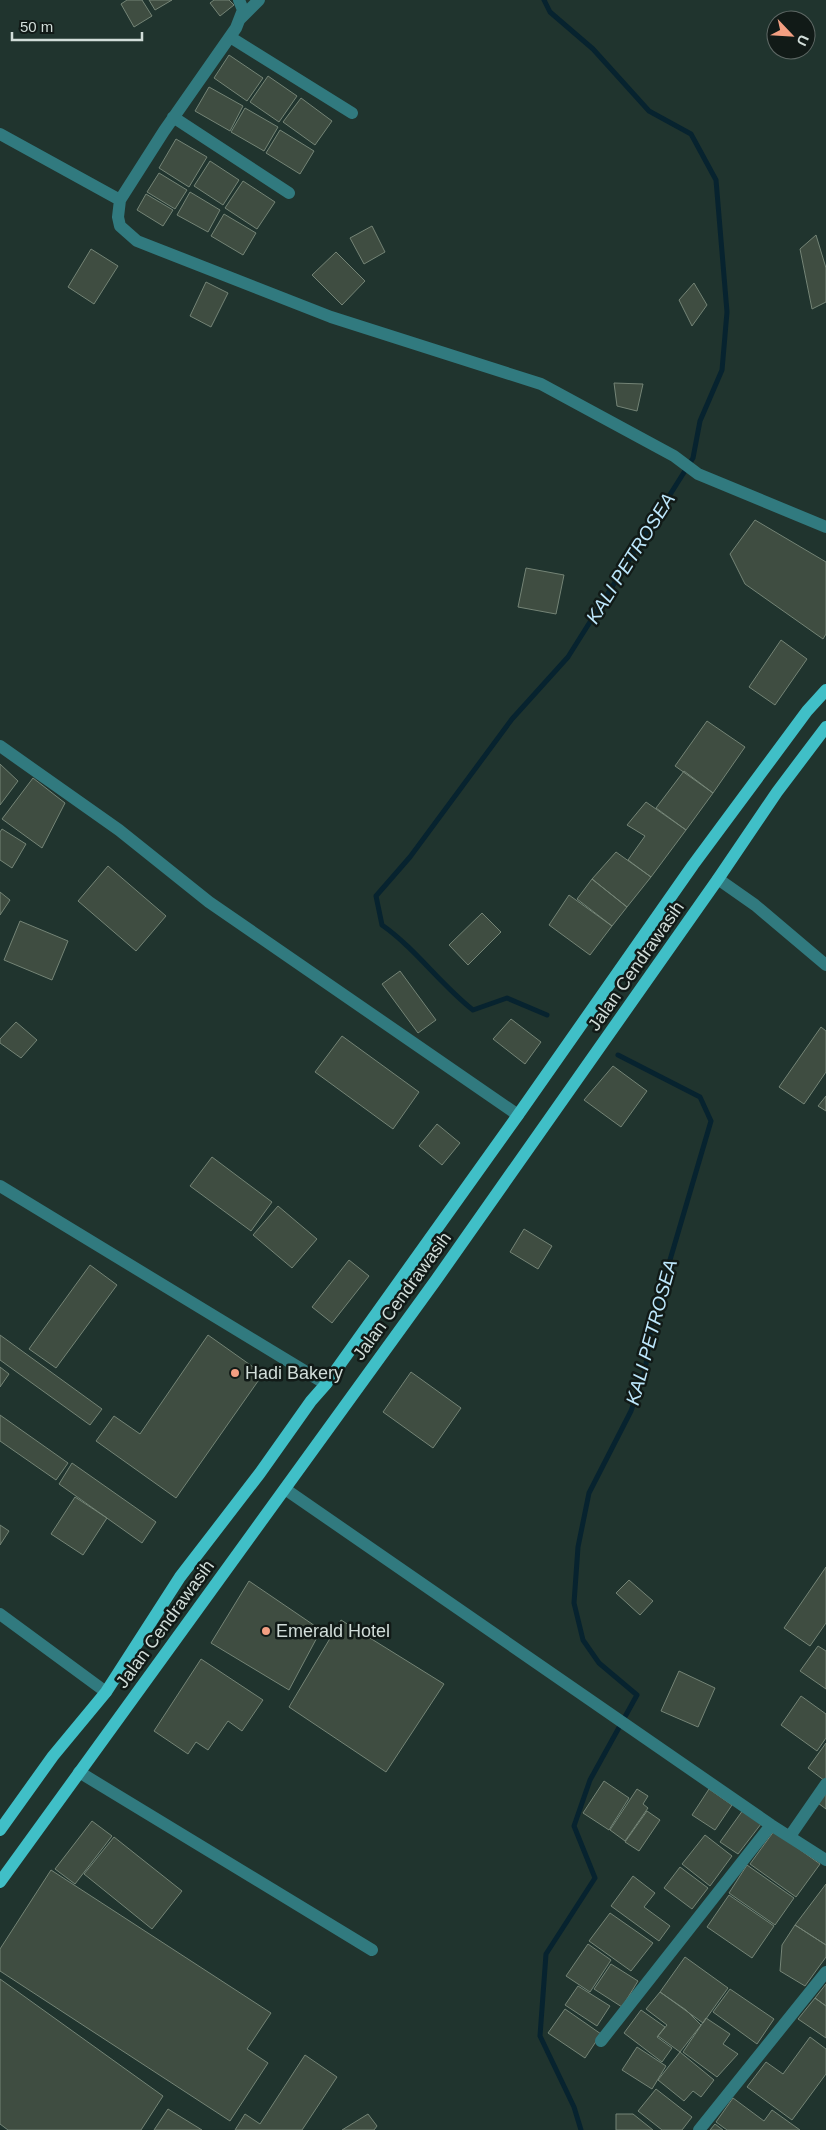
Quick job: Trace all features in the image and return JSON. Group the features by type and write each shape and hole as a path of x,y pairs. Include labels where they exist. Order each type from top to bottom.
{"main road":[{"name":"Jalan Cendrawasih","path":"0,1830 53,1756 106,1692 180,1577 260,1473 311,1401 326,1384 518,1116 693,865 807,711 826,690"},
{"name":"Jalan Cendrawasih","path":"0,1882 436,1280 777,792 826,727"}],"street":[{"path":"239,0 243,10 230,37 173,117 120,200 118,217 120,226 137,241 330,317 541,384 674,456 698,474 826,527"},
{"path":"240,19 258,0"},
{"path":"230,37 352,113"},
{"path":"173,117 289,193"},
{"path":"0,134 120,200"},
{"path":"0,746 119,830 209,902 518,1116"},
{"path":"718,879 755,905 826,965"},
{"path":"0,1186 326,1384"},
{"path":"284,1489 770,1825 826,1860"},
{"path":"0,1614 106,1692"},
{"path":"79,1772 372,1950"},
{"path":"790,1836 826,1784"},
{"path":"601,2042 770,1825"},
{"path":"699,2130 826,1972"}],"building":[{"path":"127,0 142,0 152,16 134,27 121,4"},
{"path":"149,0 172,0 155,10"},
{"path":"214,0 229,0 234,5 220,16 210,3"},
{"path":"229,55 263,78 247,101 214,78"},
{"path":"268,76 297,96 279,122 250,102"},
{"path":"209,87 243,106 230,131 195,111"},
{"path":"301,98 332,121 315,145 283,122"},
{"path":"245,108 278,127 264,151 231,132"},
{"path":"280,130 314,151 300,174 266,153"},
{"path":"176,139 207,157 189,187 159,168"},
{"path":"210,161 239,180 223,205 194,186"},
{"path":"159,173 187,190 175,209 147,192"},
{"path":"243,181 275,202 257,229 225,208"},
{"path":"190,192 220,210 208,232 177,215"},
{"path":"146,194 173,210 163,226 137,210"},
{"path":"224,214 256,233 243,255 211,236"},
{"path":"372,226 385,252 364,264 350,238"},
{"path":"816,235 826,268 826,302 812,309 800,249"},
{"path":"91,249 118,266 94,304 68,287"},
{"path":"336,252 365,281 342,305 312,275"},
{"path":"206,282 228,293 211,327 190,316"},
{"path":"694,283 707,305 692,326 679,300"},
{"path":"614,383 643,384 637,411 617,406"},
{"path":"755,520 826,562 826,634 823,639 745,584 730,554"},
{"path":"526,568 564,575 556,614 518,607"},
{"path":"781,640 807,659 775,705 749,687"},
{"path":"707,721 745,747 713,793 675,766"},
{"path":"0,764 18,781 0,805"},
{"path":"684,771 713,793 686,830 656,808"},
{"path":"33,778 65,803 42,848 2,819"},
{"path":"646,802 686,830 651,877 628,860 645,836 627,825"},
{"path":"2,829 26,844 12,868 0,860 0,832"},
{"path":"616,852 651,877 627,907 592,879"},
{"path":"108,866 166,916 136,951 78,901"},
{"path":"592,879 627,907 612,926 577,899"},
{"path":"0,892 10,900 0,915"},
{"path":"569,895 612,926 590,955 549,925"},
{"path":"482,913 501,932 468,965 449,945"},
{"path":"20,921 68,941 52,980 4,960"},
{"path":"400,971 436,1020 418,1033 382,984"},
{"path":"511,1019 541,1042 525,1064 493,1039"},
{"path":"16,1022 37,1040 21,1058 0,1043 0,1039"},
{"path":"821,1027 826,1031 826,1072 804,1104 779,1087"},
{"path":"342,1036 419,1092 393,1129 315,1072"},
{"path":"613,1066 647,1091 621,1127 584,1100"},
{"path":"826,1096 826,1111 818,1106"},
{"path":"437,1124 460,1143 442,1165 419,1146"},
{"path":"212,1157 272,1202 251,1231 190,1186"},
{"path":"278,1206 317,1239 292,1268 253,1235"},
{"path":"524,1229 552,1246 538,1269 510,1252"},
{"path":"349,1260 369,1276 332,1323 312,1307"},
{"path":"90,1265 117,1285 56,1368 29,1349"},
{"path":"0,1335 102,1409 90,1425 0,1360"},
{"path":"208,1335 263,1374 176,1498 96,1441 114,1416 140,1434"},
{"path":"0,1367 9,1374 0,1387"},
{"path":"411,1372 461,1408 433,1448 383,1412"},
{"path":"0,1415 68,1463 56,1480 0,1441"},
{"path":"72,1463 156,1522 142,1543 59,1484"},
{"path":"75,1497 107,1518 83,1555 51,1534"},
{"path":"0,1525 9,1531 0,1545"},
{"path":"826,1567 826,1623 810,1646 784,1628"},
{"path":"629,1580 653,1601 640,1615 616,1593"},
{"path":"249,1581 321,1630 289,1690 211,1643"},
{"path":"341,1620 444,1684 386,1772 289,1707"},
{"path":"818,1646 826,1651 826,1689 800,1671"},
{"path":"201,1659 263,1700 242,1731 228,1721 208,1750 196,1742 188,1754 154,1731"},
{"path":"679,1671 715,1688 698,1727 661,1711"},
{"path":"801,1696 826,1714 826,1738 817,1751 781,1725"},
{"path":"826,1743 826,1779 825,1781 808,1768"},
{"path":"604,1781 629,1798 609,1830 583,1813"},
{"path":"637,1789 648,1796 643,1804 648,1808 625,1841 610,1830"},
{"path":"709,1789 732,1805 715,1830 692,1815"},
{"path":"826,1792 826,1809 818,1803"},
{"path":"743,1810 761,1824 738,1854 720,1842"},
{"path":"647,1811 660,1820 639,1851 625,1842"},
{"path":"92,1821 112,1836 75,1884 55,1869"},
{"path":"774,1831 820,1864 796,1897 750,1864"},
{"path":"705,1835 732,1856 710,1886 682,1864"},
{"path":"114,1837 182,1891 152,1929 84,1874"},
{"path":"747,1865 794,1898 775,1925 729,1893"},
{"path":"680,1867 708,1888 692,1909 664,1888"},
{"path":"51,1870 271,2013 247,2049 268,2063 230,2121 0,1971 0,1949"},
{"path":"633,1876 655,1893 644,1907 670,1926 659,1941 611,1906"},
{"path":"826,1884 826,1945 795,1925"},
{"path":"729,1895 774,1926 752,1958 707,1927"},
{"path":"610,1913 653,1943 631,1971 589,1941"},
{"path":"795,1925 826,1945 826,1957 805,1986 780,1971 782,1945"},
{"path":"588,1944 611,1960 590,1992 566,1976"},
{"path":"685,1957 728,1988 703,2023 660,1992"},
{"path":"611,1964 638,1981 622,2007 594,1989"},
{"path":"0,1979 163,2096 141,2130 8,2130 0,2124"},
{"path":"826,1984 826,2006 815,1998"},
{"path":"578,1986 610,2006 597,2026 565,2005"},
{"path":"730,1989 774,2019 757,2044 713,2012"},
{"path":"660,1992 686,2010 701,2025 680,2052 658,2036 667,2025 646,2009"},
{"path":"815,1998 826,2006 826,2038 798,2019"},
{"path":"565,2009 601,2034 585,2058 548,2033"},
{"path":"641,2010 665,2027 657,2037 672,2048 662,2062 624,2033"},
{"path":"706,2018 730,2034 723,2044 738,2054 717,2077 683,2052"},
{"path":"810,2037 826,2049 826,2074 792,2120 747,2087 766,2062 783,2074"},
{"path":"637,2047 666,2066 652,2089 622,2070"},
{"path":"680,2052 714,2080 701,2097 693,2091 684,2101 658,2080"},
{"path":"305,2055 337,2077 302,2130 235,2130 245,2114 260,2124"},
{"path":"656,2089 692,2117 682,2130 662,2130 638,2111"},
{"path":"733,2098 764,2121 772,2110 800,2130 727,2130 716,2122"},
{"path":"168,2109 202,2130 154,2130"},
{"path":"368,2114 377,2126 374,2130 342,2130"},
{"path":"616,2114 633,2114 653,2130 616,2130"},
{"path":"715,2124 723,2130 710,2130"}],"waterway":[{"name":"KALI PETROSEA","path":"544,0 550,12 593,49 649,111 691,134 716,180 727,312 722,370 700,421 693,458 568,657 512,719 410,857 376,896 382,925 406,945 473,1010 507,998 547,1015"},
{"name":"KALI PETROSEA","path":"581,2130 574,2107 540,2036 546,1954 595,1878 574,1826 590,1780 637,1695 599,1663 583,1640 574,1603 578,1547 589,1493 631,1411 645,1371 652,1321 711,1121 700,1097 618,1055"}],"place":[{"name":"Hadi Bakery","path":"235,1373"},
{"name":"Emerald Hotel","path":"266,1631"}]}
